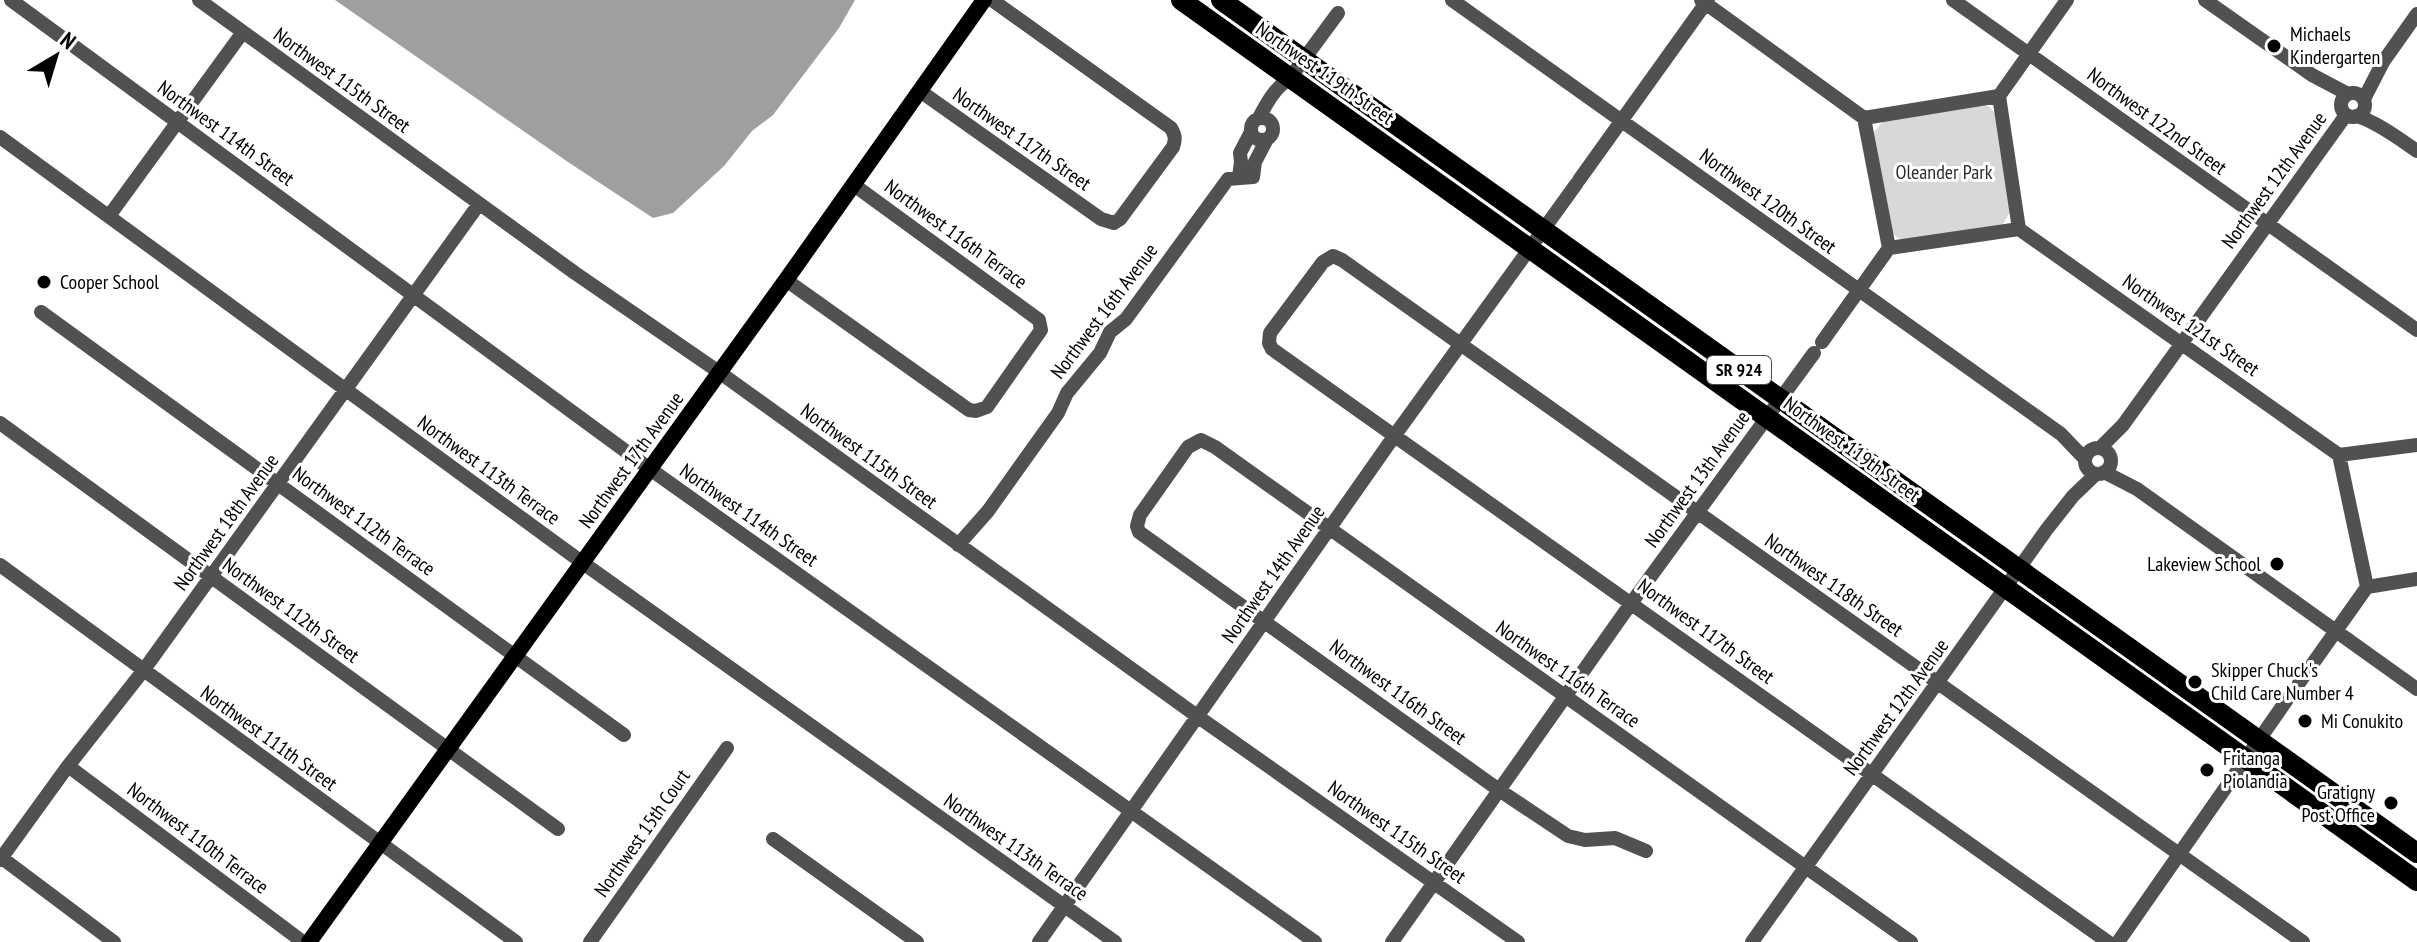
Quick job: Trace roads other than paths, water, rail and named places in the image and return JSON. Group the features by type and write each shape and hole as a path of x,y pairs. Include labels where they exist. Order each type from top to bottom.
{"highway":[{"name":"Northwest 119th Street","path":"1181,0 2417,881"},
{"name":"Northwest 119th Street","path":"1221,0 2417,853"}],"main road":[{"name":"Northwest 17th Avenue","path":"306,942 515,658 984,0"}],"street":[{"name":"Northwest 114th Street","path":"11,0 650,469 1315,942"},
{"name":"Northwest 115th Street","path":"199,0 479,204 1518,942"},
{"name":"Northwest 117th Street","path":"920,91 1101,219 1114,223 1120,219 1173,147 1175,140 1171,128 992,0"},
{"name":"Northwest 120th Street","path":"1452,0 2417,689"},
{"name":"Northwest 122nd Street","path":"1953,0 2417,330"},
{"path":"1705,1 1864,118 1889,248 2019,229 1999,96 2067,0"},
{"path":"2205,0 2417,151"},
{"name":"Northwest 14th Avenue","path":"1039,942 1705,1"},
{"name":"Northwest 16th Avenue","path":"1266,121 1288,90 1290,78 1343,6"},
{"name":"Northwest 12th Avenue","path":"1752,942 2417,14"},
{"path":"109,216 243,32"},
{"path":"1864,118 1999,96"},
{"name":"Northwest 16th Avenue","path":"1243,167 1253,122 1266,121"},
{"name":"Northwest 16th Avenue","path":"958,545 988,511 1058,413 1067,393 1100,353 1110,332 1126,319 1273,131 1266,121"},
{"path":"1251,132 1259,140 1267,139"},
{"name":"Northwest 113th Terrace","path":"0,137 583,563 1115,942"},
{"name":"Northwest 116th Terrace","path":"786,280 969,410 987,407 1041,330 1041,324 1035,315 854,185"},
{"name":"Northwest 18th Avenue","path":"1,859 68,766 143,671 479,204"},
{"name":"Northwest 121st Street","path":"2019,229 2339,455"},
{"name":"Northwest 13th Avenue","path":"1392,942 1632,602 1889,248"},
{"name":"Northwest 118th Street","path":"1280,354 1269,343 1270,333 1323,262 1333,256 1342,260 2303,942"},
{"name":"Northwest 112th Terrace","path":"41,312 624,735"},
{"name":"Northwest 117th Street","path":"1280,354 2108,942"},
{"name":"Northwest 112th Street","path":"0,423 558,829"},
{"name":"Northwest 116th Terrace","path":"1139,532 1140,515 1188,447 1201,440 1215,447 1911,942"},
{"path":"2367,587 2339,455 2417,445"},
{"name":"Northwest 116th Street","path":"1139,532 1568,836 1585,840 1615,838 1646,851"},
{"name":"Northwest 111th Street","path":"0,565 516,942"},
{"path":"2118,942 2367,587 2417,579"},
{"name":"Northwest 15th Court","path":"590,942 727,748"},
{"name":"Northwest 110th Terrace","path":"68,766 306,942"},
{"path":"773,839 917,942"},
{"path":"1,859 114,942"}],"place":[{"name":"Michaels Kindergarten","path":"2274,46"},
{"name":"Cooper School","path":"44,282"},
{"name":"Lakeview School","path":"2277,564"},
{"name":"Skipper Chuck's Child Care Number 4","path":"2195,682"},
{"name":"Mi Conukito","path":"2305,721"},
{"name":"Fritanga Piolandia","path":"2207,770"},
{"name":"Gratigny Post Office","path":"2391,803"}],"park label":[{"name":"Oleander Park","path":"1944,172"}]}
